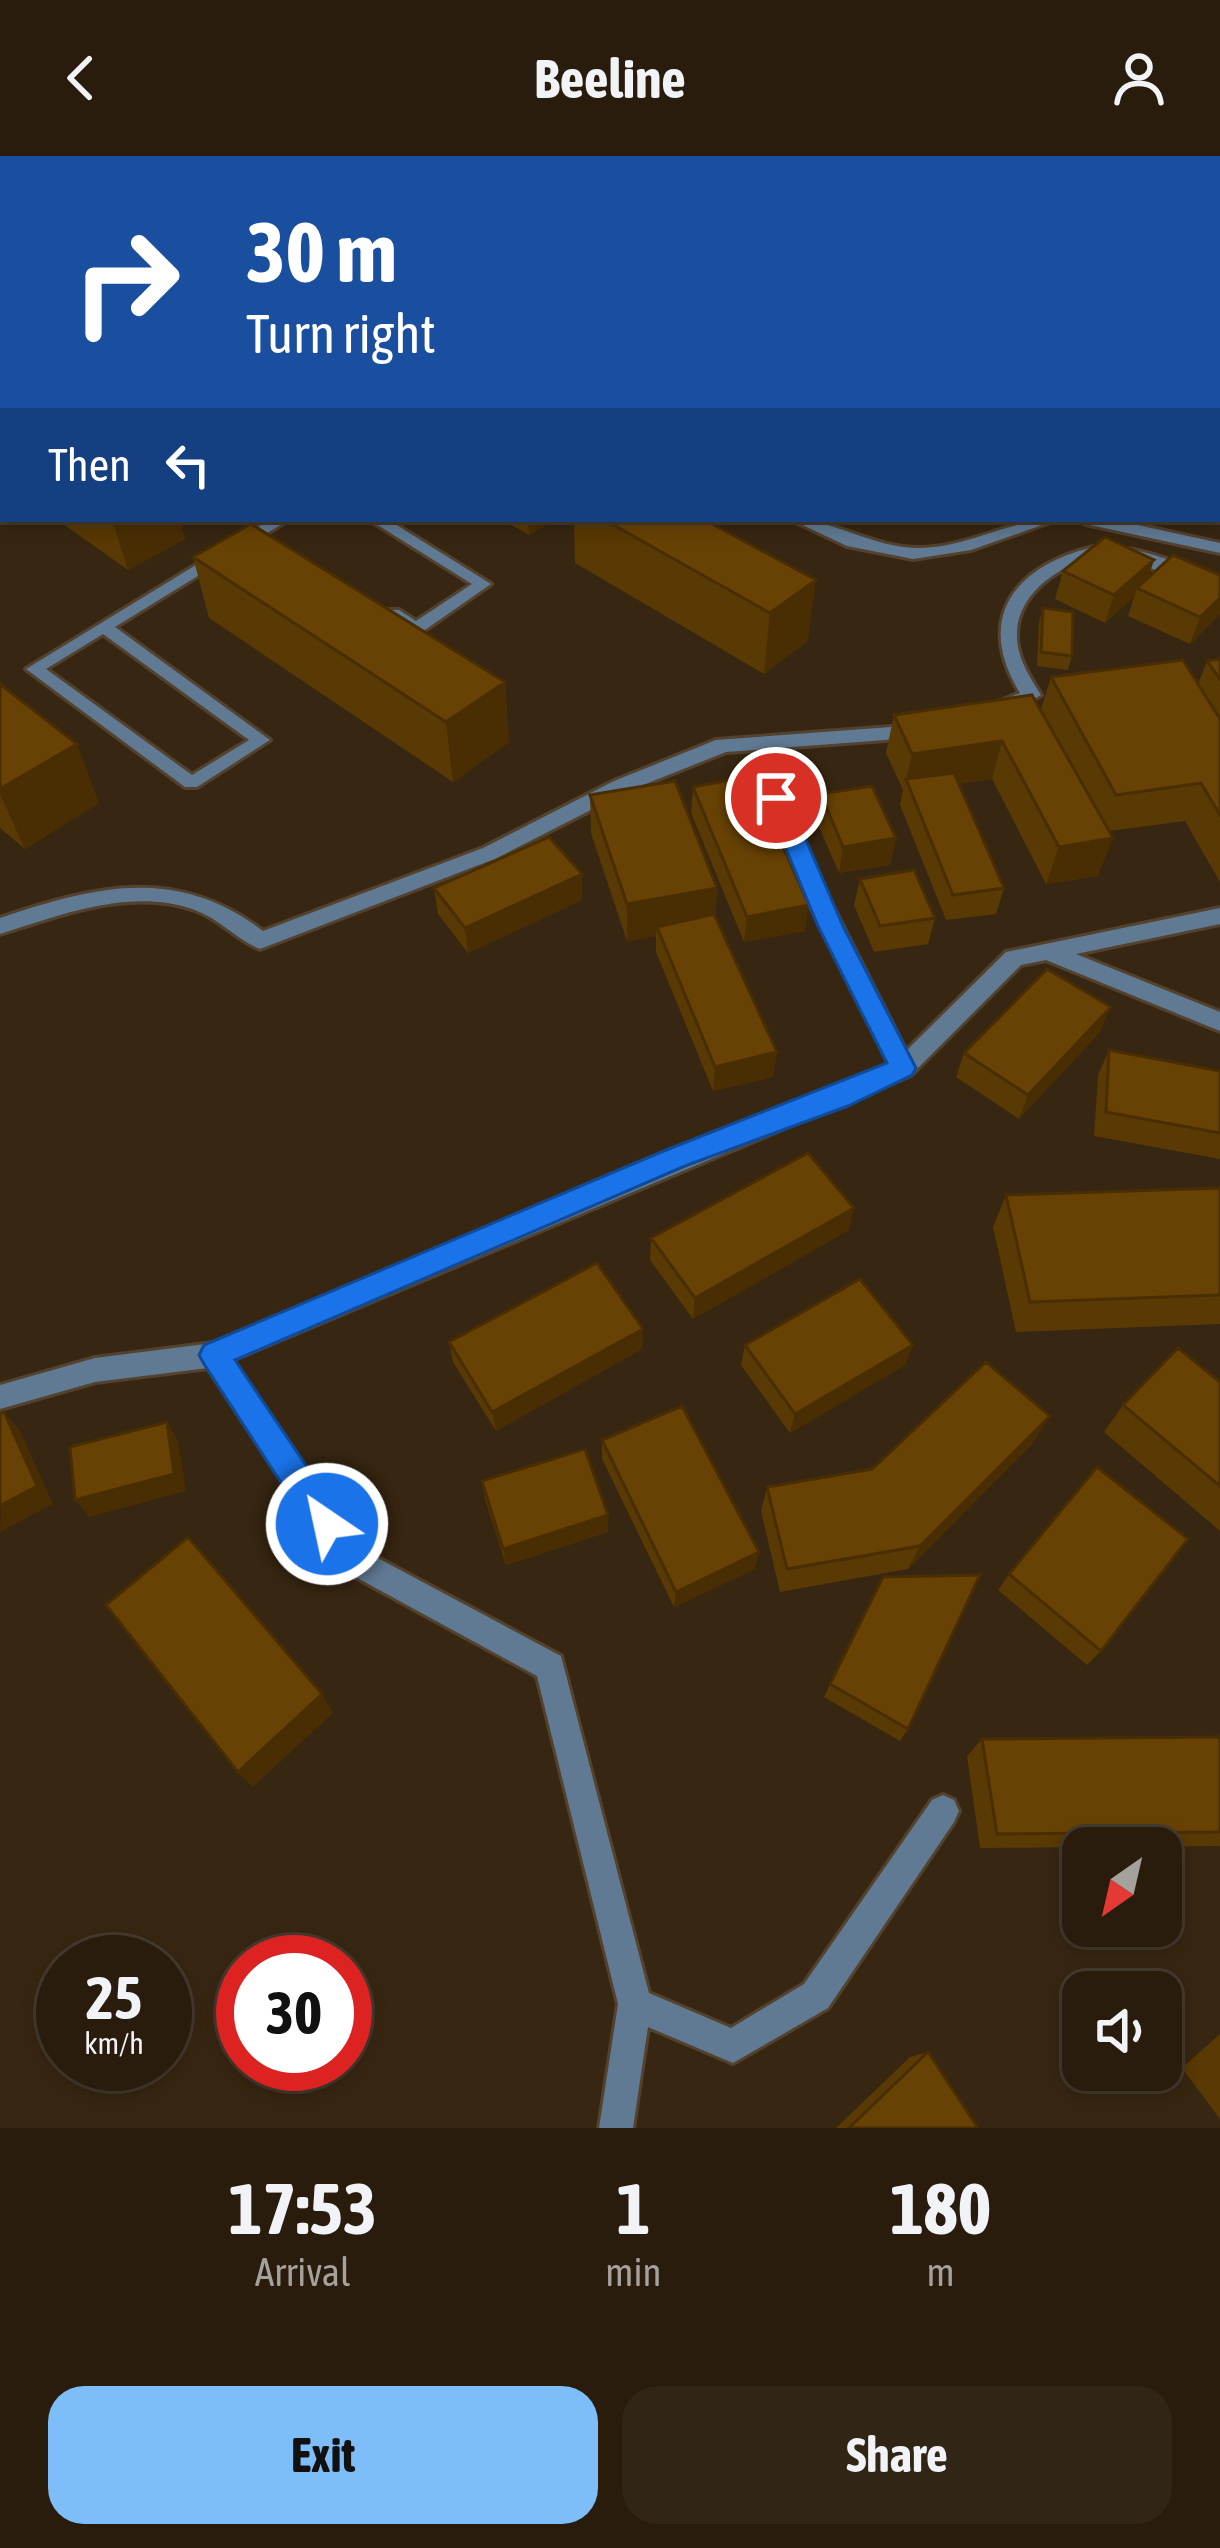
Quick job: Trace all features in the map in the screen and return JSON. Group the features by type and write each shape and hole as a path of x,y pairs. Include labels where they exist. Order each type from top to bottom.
{"street":[{"path":"804,522 832,537 872,546 948,551 1040,522"},
{"path":"1100,522 1220,548"},
{"path":"977,719 1031,695 1012,666 1008,627 1022,594 1081,552 1112,550 1220,585"},
{"path":"0,926 81,898 183,896 230,912 260,940 490,853 621,786 724,745 904,735 940,727"},
{"path":"776,798 830,926 903,1068"},
{"path":"0,1397 95,1370 214,1355 676,1158 839,1098 903,1068 1014,958 1220,916"},
{"path":"1045,950 1220,1022"},
{"path":"214,1355 349,1558 550,1667 635,2003 616,2128"},
{"path":"635,2003 733,2046 816,1996 943,1811"}],"lane":[{"path":"244,522 279,544"},
{"path":"103,626 261,740 191,783 34,669 103,626 277,522"},
{"path":"377,604 416,628 482,584 381,522"}],"building":[{"path":"608,522 709,522 816,580 770,613"},
{"path":"251,524 505,682 446,722 193,557"},
{"path":"1105,537 1154,560 1114,595 1063,571"},
{"path":"1173,555 1220,575 1220,598 1200,617 1137,588"},
{"path":"1043,608 1073,612 1072,656 1041,652"},
{"path":"1220,659 1220,679 1207,661"},
{"path":"1183,660 1220,719 1220,815 1201,783 1116,795 1051,677"},
{"path":"0,684 77,744 0,789"},
{"path":"1032,695 1113,838 1059,847 1002,741 912,754 894,715"},
{"path":"954,773 1004,888 953,895 906,779"},
{"path":"751,776 809,905 747,917 693,787"},
{"path":"675,781 717,888 627,904 590,795"},
{"path":"872,786 896,838 843,847 821,794"},
{"path":"549,837 582,874 465,928 434,888"},
{"path":"914,870 935,918 880,926 860,879"},
{"path":"714,914 777,1052 715,1067 657,927"},
{"path":"1047,969 1111,1007 1028,1095 964,1053"},
{"path":"1109,1050 1220,1071 1220,1133 1106,1112"},
{"path":"808,1153 854,1208 695,1298 651,1238"},
{"path":"1220,1188 1220,1295 1030,1302 1006,1195"},
{"path":"597,1263 643,1329 492,1412 449,1342"},
{"path":"860,1279 913,1345 795,1414 745,1345"},
{"path":"1178,1348 1220,1382 1220,1486 1123,1405"},
{"path":"986,1362 1050,1416 920,1546 787,1569 767,1487 872,1469"},
{"path":"682,1406 759,1552 676,1592 602,1440"},
{"path":"4,1412 37,1486 0,1506 0,1414"},
{"path":"167,1422 174,1474 75,1500 70,1447"},
{"path":"585,1449 608,1515 503,1549 482,1481"},
{"path":"1097,1467 1188,1539 1101,1651 1009,1574"},
{"path":"188,1537 322,1694 238,1772 106,1605"},
{"path":"980,1575 908,1729 830,1684 883,1577"},
{"path":"1220,1737 1220,1832 1182,1832 1182,1827 1062,1827 1062,1833 997,1834 982,1739"},
{"path":"928,2052 978,2128 849,2128"}],"route":[{"path":"327,1524 214,1355 346,1303 676,1158 839,1098 903,1068 830,926 776,798"}]}
